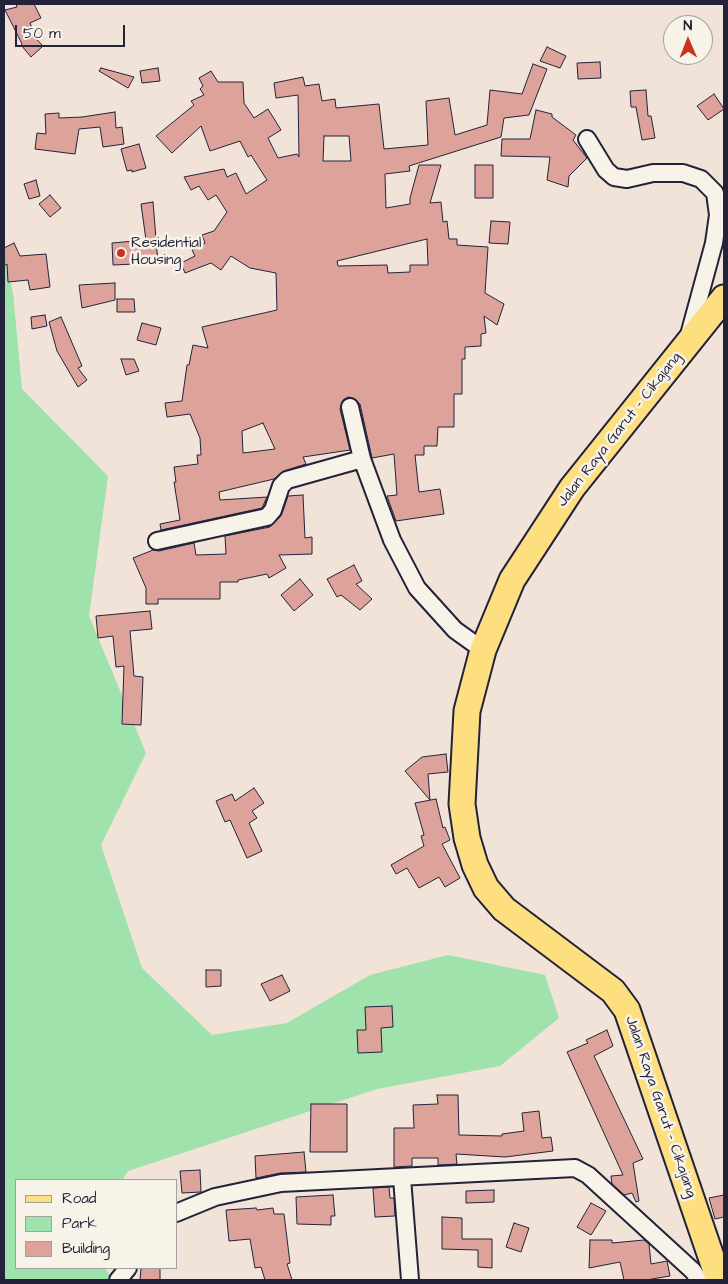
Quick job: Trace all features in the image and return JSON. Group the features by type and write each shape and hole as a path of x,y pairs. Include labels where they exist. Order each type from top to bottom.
{"main road":[{"name":"Jalan Raya Garut - Cikajang","path":"720,1280 627,1010 613,992 504,909 486,888 475,864 467,838 462,804 462,773 467,712 483,650 512,580 572,488 724,298"}],"street":[{"path":"587,139 606,170 614,177 627,179 653,173 683,173 701,179 715,193 718,215 714,243 686,346"},
{"path":"350,407 362,459 392,540 417,588 455,630 483,650"},
{"path":"157,541 267,517 273,510 281,486 287,480 362,459"},
{"path":"178,1212 215,1197 281,1183 575,1168 588,1175 693,1271 699,1280"},
{"path":"402,1178 410,1280"},
{"path":"118,1280 127,1269"}],"green space":[{"path":"4,255 13,293 22,389 108,476 89,616 146,753 101,845 142,968 212,1035 287,1023 370,975 448,955 545,975 559,1018 500,1066 377,1089 128,1171 123,1179 15,1179 15,1269 106,1269 113,1280 4,1280"}],"building":[{"path":"16,4 34,4 41,18 30,23 32,28 28,30 43,46 31,57 21,45 5,10 17,7"},
{"path":"547,47 566,56 560,68 540,61"},
{"path":"600,62 601,78 578,79 577,63"},
{"path":"533,64 547,69 529,115 504,118 501,137 409,166 410,171 385,174 386,208 410,204 419,165 441,165 430,203 441,202 443,222 447,221 449,239 457,239 457,245 488,247 485,293 504,304 497,325 484,316 486,333 481,334 481,346 465,347 465,359 462,359 462,394 454,394 454,427 438,427 437,446 424,446 424,455 415,455 419,492 440,489 444,514 396,521 387,496 397,495 394,454 372,458 360,404 353,398 348,397 343,400 340,409 350,450 303,457 306,464 284,471 274,479 219,492 220,500 267,497 262,508 161,530 160,524 180,520 174,482 176,482 174,467 198,464 197,455 201,455 200,438 190,414 167,417 165,403 182,401 187,365 189,365 193,345 208,348 202,327 277,310 276,273 250,268 231,256 221,270 211,263 185,273 181,263 195,256 192,250 205,243 202,235 214,231 227,212 216,195 208,200 199,186 191,190 184,177 224,169 227,177 236,173 246,194 267,180 251,155 248,157 240,141 210,151 201,126 172,153 156,136 194,105 191,101 204,95 200,89 203,86 199,78 211,71 218,82 243,82 244,103 254,118 268,109 281,130 268,138 278,158 297,154 299,157 298,95 276,98 274,83 303,77 305,86 319,84 322,101 335,99 336,108 379,104 384,149 428,145 426,101 449,98 455,135 487,125 490,90 522,94","holes":["324,136 349,136 351,161 323,161","427,239 428,265 410,265 410,272 388,273 387,265 338,266 337,261","263,423 275,449 243,453 242,431"]},
{"path":"101,68 134,77 128,88 99,71"},
{"path":"158,68 160,81 142,83 140,71"},
{"path":"646,90 648,116 651,116 655,138 642,140 636,107 631,107 630,91"},
{"path":"714,94 724,109 708,120 697,106"},
{"path":"536,110 552,114 552,117 576,135 573,140 587,158 569,176 568,187 547,180 550,157 501,156 502,139 530,139"},
{"path":"115,112 116,128 122,127 124,144 103,147 100,127 79,129 75,154 35,149 37,133 46,134 45,114 59,113 59,118"},
{"path":"139,144 146,168 132,172 132,170 127,171 121,149"},
{"path":"475,165 493,165 493,198 475,198"},
{"path":"36,180 40,196 29,199 24,184"},
{"path":"50,195 61,208 50,217 39,204"},
{"path":"153,202 158,263 113,265 112,243 146,240 141,204"},
{"path":"491,221 510,222 508,244 489,243"},
{"path":"14,243 20,256 46,254 50,287 30,290 28,280 8,282 7,264 4,266 4,248"},
{"path":"115,283 115,300 82,308 79,285"},
{"path":"117,299 134,299 135,312 117,312"},
{"path":"45,315 47,326 32,329 31,317"},
{"path":"61,317 82,366 78,368 87,380 78,387 57,351 49,322"},
{"path":"142,323 161,328 156,345 137,340"},
{"path":"121,359 134,359 139,371 126,375"},
{"path":"303,495 305,538 312,537 312,554 279,555 286,568 269,578 267,574 238,580 238,582 220,582 220,599 158,599 158,604 146,604 146,588 133,558 153,550 159,551 194,543 196,555 226,554 225,536 270,527 281,516 288,496"},
{"path":"354,565 362,581 356,584 372,599 360,610 341,595 337,597 327,579"},
{"path":"300,579 313,595 294,611 281,595"},
{"path":"150,611 152,629 130,631 134,676 143,677 141,725 122,724 124,666 116,667 113,636 98,638 96,616"},
{"path":"446,754 448,772 428,774 430,800 405,771 422,757"},
{"path":"254,788 264,803 252,811 257,818 249,823 262,851 247,858 230,820 225,822 216,801 232,794 235,801"},
{"path":"436,799 443,828 445,827 450,840 442,844 460,878 445,887 439,877 419,888 407,868 396,874 391,865 424,846 421,836 424,835 415,803"},
{"path":"206,970 221,970 221,986 206,987"},
{"path":"282,975 290,991 270,1001 261,984"},
{"path":"392,1006 393,1027 381,1028 382,1052 358,1053 357,1030 366,1030 365,1007"},
{"path":"607,1030 613,1046 594,1056 643,1159 633,1163 639,1201 636,1202 632,1193 624,1195 612,1184 611,1176 623,1175 567,1052 588,1043 586,1040"},
{"path":"437,1095 458,1095 459,1135 502,1136 502,1134 524,1131 522,1113 539,1111 542,1138 551,1137 553,1151 505,1157 456,1154 457,1164 438,1165 438,1158 412,1158 412,1166 394,1167 394,1128 414,1128 413,1105 438,1104"},
{"path":"311,1104 347,1104 347,1152 310,1152"},
{"path":"304,1152 306,1172 280,1173 256,1178 255,1156"},
{"path":"200,1170 201,1192 182,1193 180,1171"},
{"path":"389,1187 390,1198 394,1198 395,1216 375,1217 373,1188"},
{"path":"494,1190 494,1202 466,1203 466,1191"},
{"path":"333,1195 335,1216 331,1216 331,1225 297,1224 296,1197"},
{"path":"724,1195 724,1217 715,1219 709,1198"},
{"path":"591,1203 606,1211 591,1235 577,1227"},
{"path":"256,1208 257,1210 273,1208 274,1214 284,1214 290,1263 287,1264 292,1280 265,1280 261,1267 255,1268 250,1239 229,1241 226,1210"},
{"path":"442,1217 462,1218 462,1239 492,1239 492,1268 478,1267 478,1250 442,1249"},
{"path":"514,1223 529,1228 521,1252 506,1247"},
{"path":"590,1240 612,1240 612,1243 644,1240 649,1244 651,1264 667,1261 670,1276 646,1280 624,1280 620,1262 589,1268"},
{"path":"141,1269 160,1269 160,1280 140,1280"}],"place":[{"name":"Residential Housing","path":"121,253"}]}
